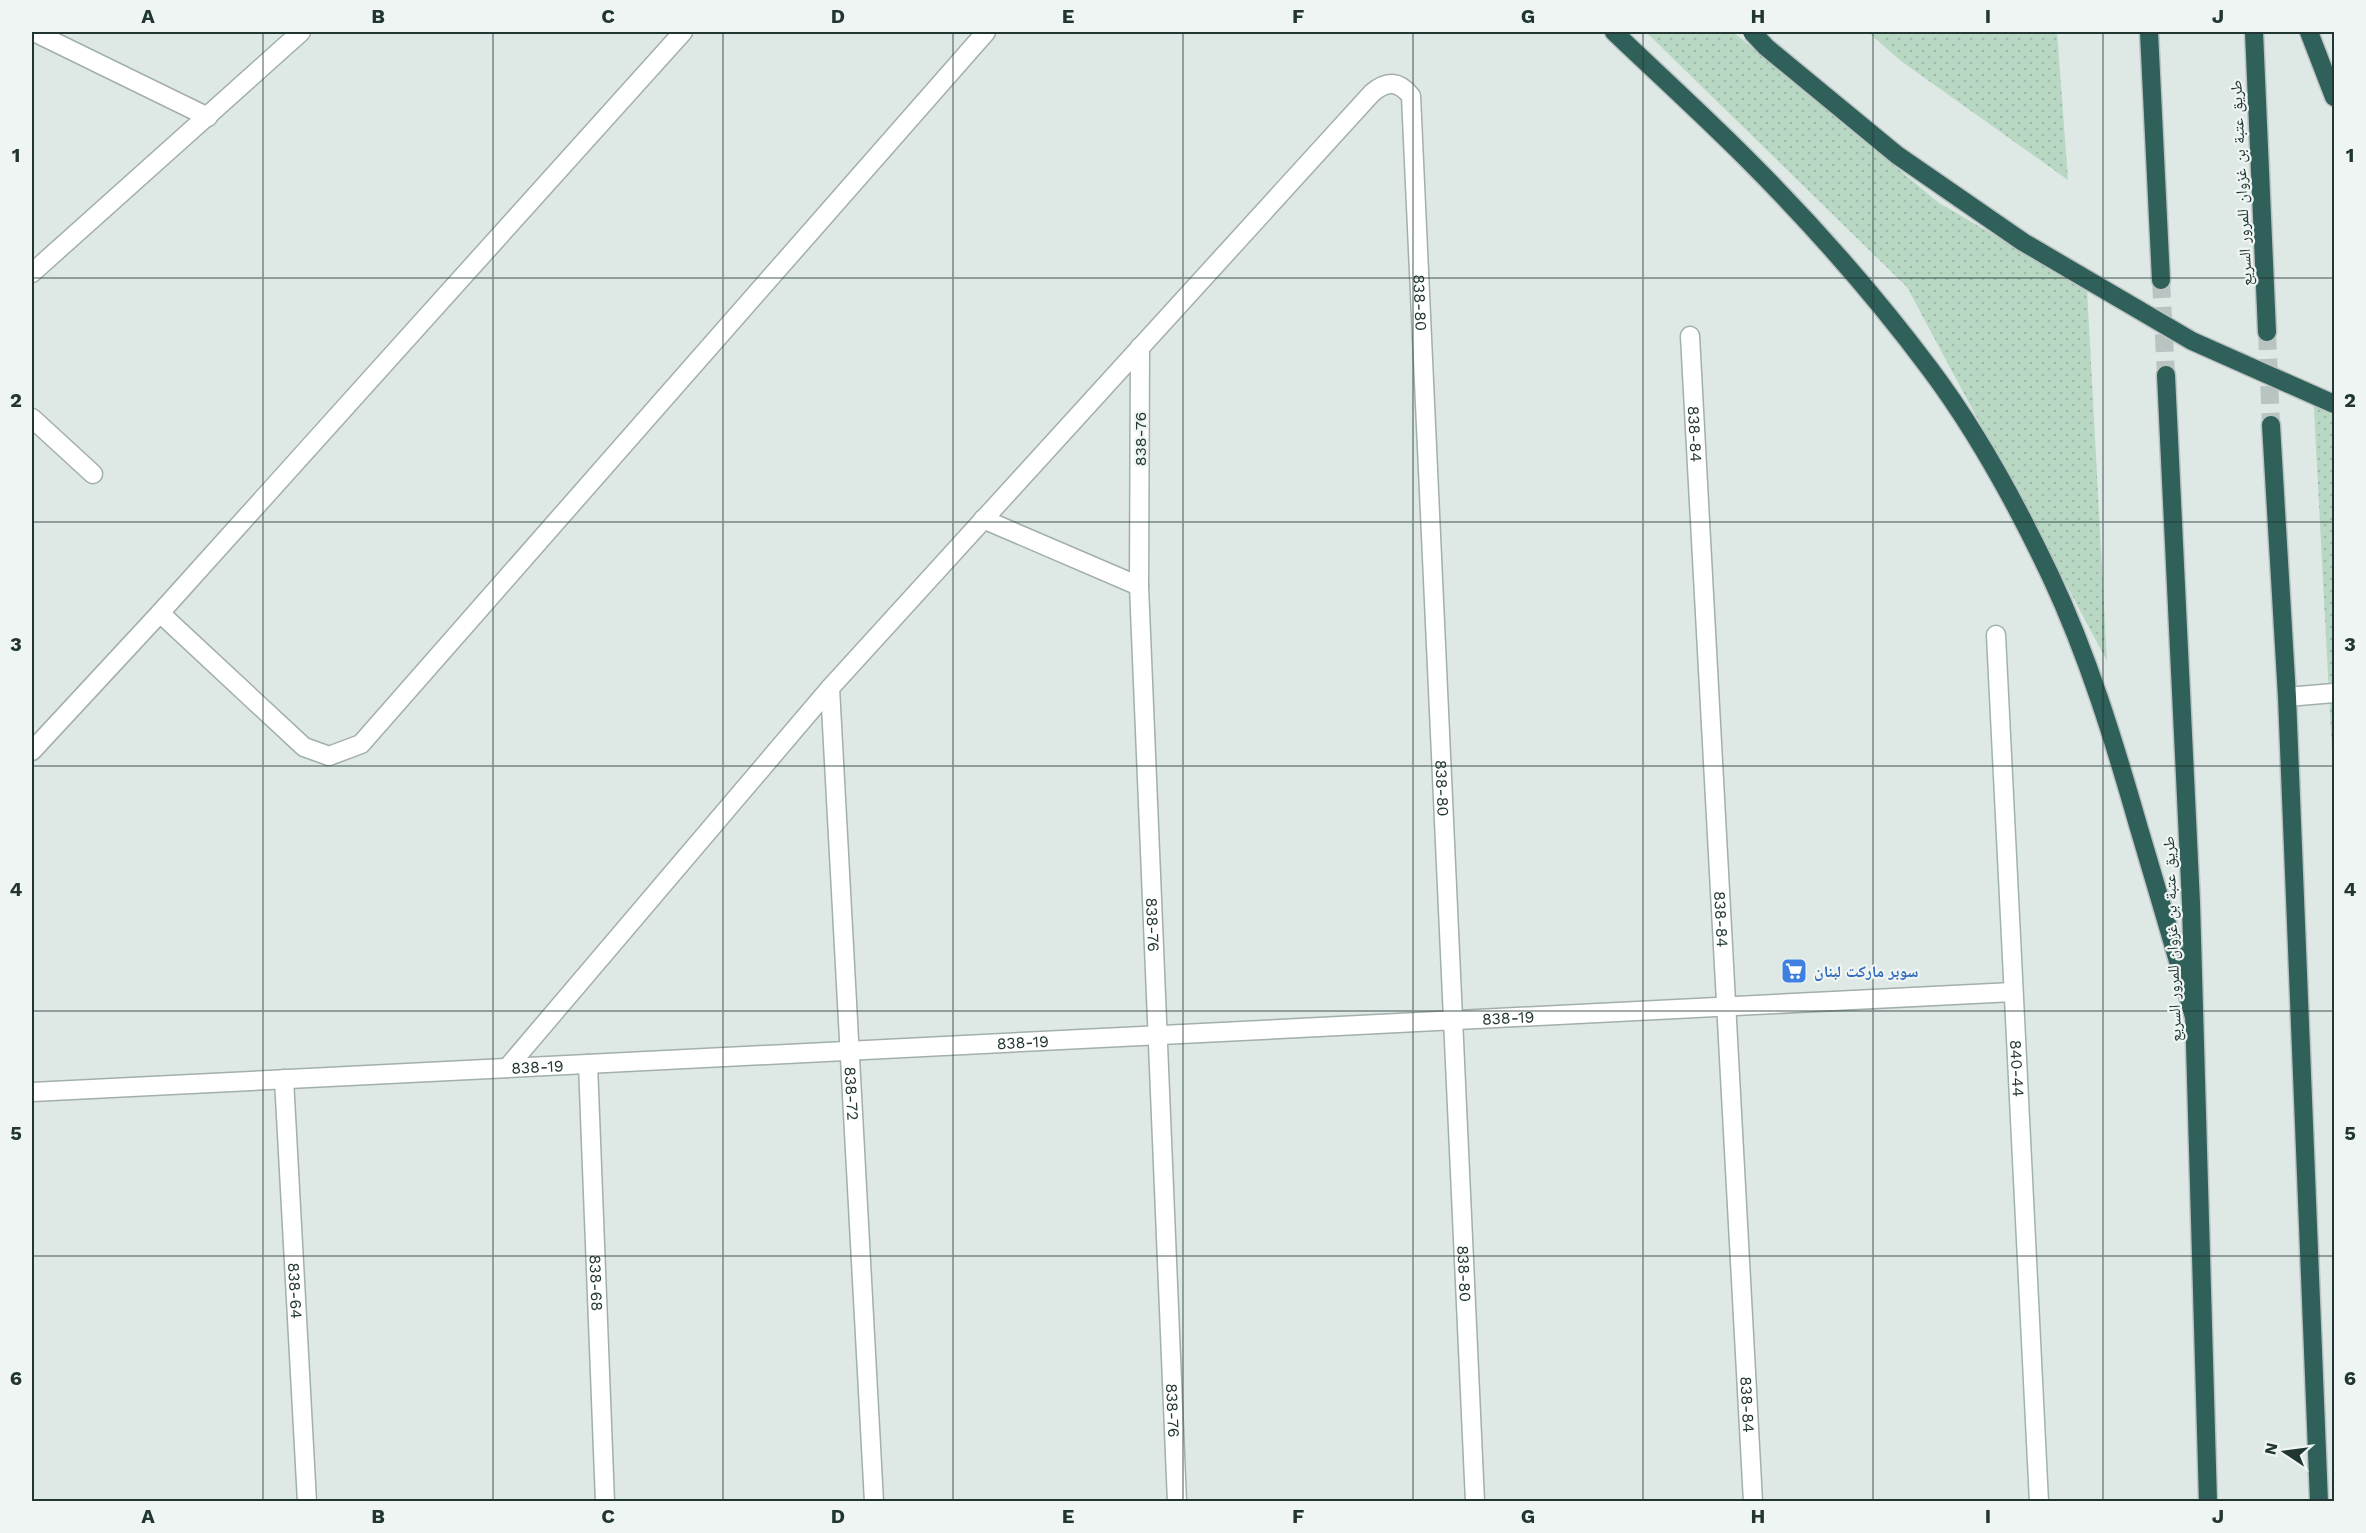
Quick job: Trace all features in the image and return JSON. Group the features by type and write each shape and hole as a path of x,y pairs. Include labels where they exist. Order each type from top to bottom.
{"highway":[{"path":"1614,32 1745,157 1811,226 1931,371 1980,446 2023,521 2052,579 2081,648 2106,719 2194,1017"},
{"path":"1752,32 1766,47 1897,155 2023,242 2192,342 2334,404"},
{"path":"2149,32 2161,280"},
{"name":"طريق عتبة بن غزوان للمرور السريع","path":"2254,32 2267,332"},
{"path":"2309,32 2334,97"},
{"name":"طريق عتبة بن غزوان للمرور السريع","path":"2166,375 2191,903 2208,1502"},
{"path":"2271,425 2287,697 2319,1502"}],"street":[{"path":"34,32 208,117"},
{"path":"32,273 300,32"},
{"path":"32,751 160,613 683,32"},
{"path":"160,613 304,747 329,756 361,744 986,32"},
{"name":"838-80","path":"1140,347 1372,93 1382,85 1394,83 1404,87 1411,96 1475,1502"},
{"name":"838-84","path":"1690,336 1753,1502"},
{"path":"507,1068 830,688 1140,347"},
{"name":"838-76","path":"1140,347 1139,586 1177,1502"},
{"path":"32,418 93,474"},
{"path":"983,519 1139,586"},
{"name":"840-44","path":"1995,635 2039,1502"},
{"name":"838-72","path":"830,688 874,1502"},
{"path":"2287,697 2334,693"},
{"name":"838-19","path":"32,1092 2013,992"},
{"name":"838-68","path":"588,1064 605,1502"},
{"name":"838-64","path":"284,1080 307,1502"}],"green space":[{"path":"1646,32 1733,32 1939,203 2087,289 2107,661 1907,287"},
{"path":"1868,32 2057,32 2068,180 1901,61"},
{"path":"2313,390 2334,398 2334,789"}],"tunnel":[{"path":"2161,280 2166,375"},
{"path":"2267,332 2271,425"}],"place":[{"name":"سوبر ماركت لبنان","path":"1794,971"}]}
